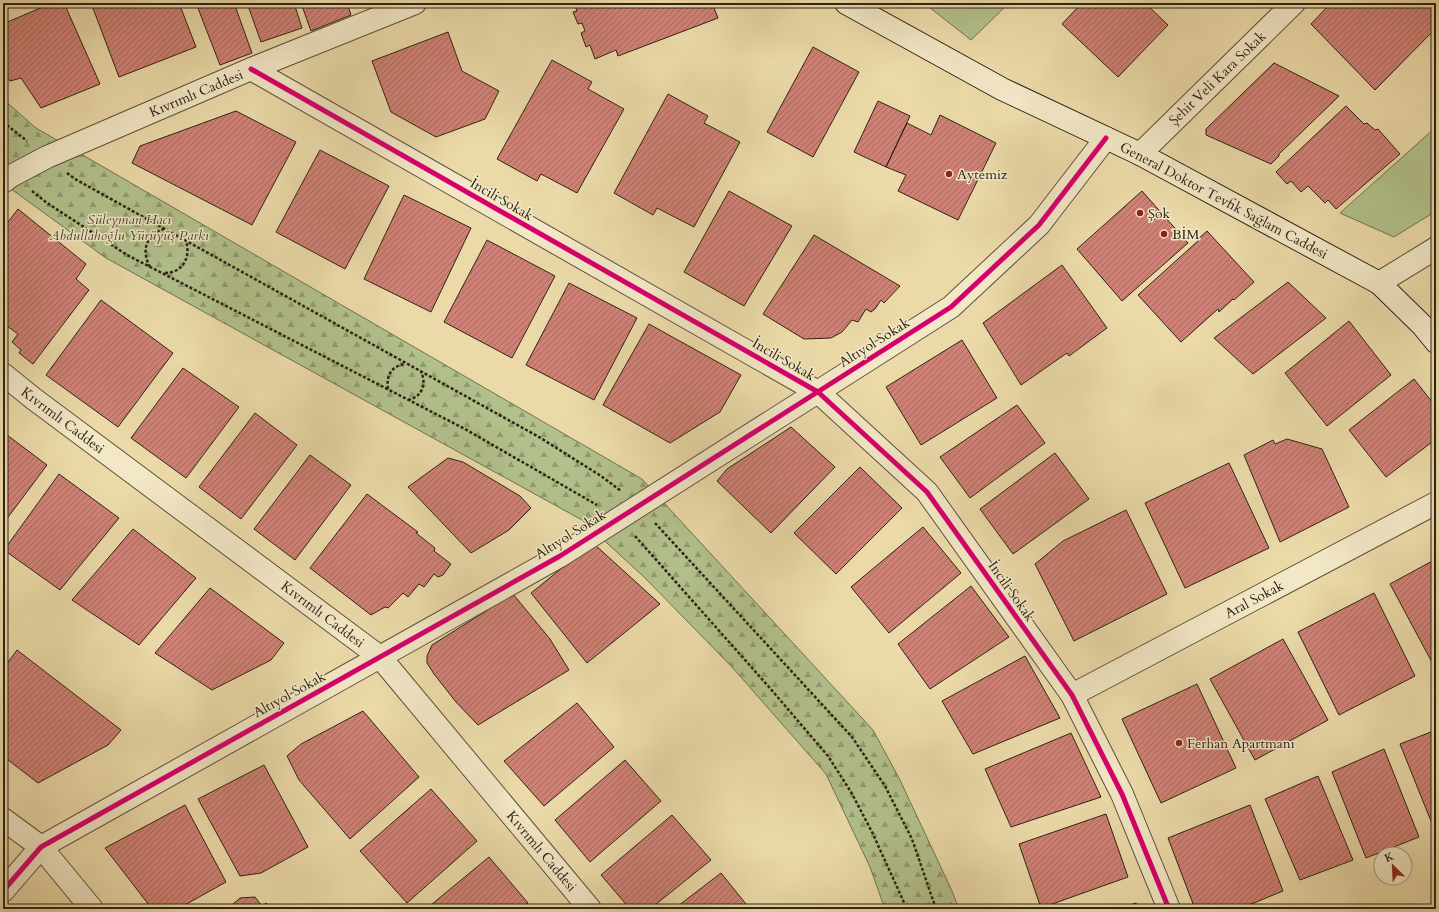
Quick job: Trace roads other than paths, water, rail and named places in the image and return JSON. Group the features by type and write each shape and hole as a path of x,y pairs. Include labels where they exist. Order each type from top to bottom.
{"street":[{"name":"Kıvrımlı Caddesi","path":"7,179 46,157 251,69 414,3"},
{"name":"General Doktor Tevfik Sağlam Caddesi","path":"846,3 1002,89 1140,154 1379,284 1423,326 1436,342"},
{"name":"Şehit Veli Kara Sokak","path":"1140,154 1294,3"},
{"name":"İncili Sokak","path":"251,69 818,392 927,492 1072,695 1122,794 1169,909"},
{"name":"Altıyol Sokak","path":"3,891 41,847 560,556 951,307 1039,225 1106,138"},
{"path":"1379,284 1436,248"},
{"name":"Kıvrımlı Caddesi","path":"3,374 40,404 380,657 590,909"},
{"name":"Aral Sokak","path":"1072,695 1436,503"},
{"path":"3,819 41,847 92,909"}],"place":[{"name":"Aytemiz","path":"949,174"},
{"name":"Şok","path":"1140,213"},
{"name":"BİM","path":"1164,234"},
{"name":"Ferhan Apartmanı","path":"1179,743"}],"park label":[{"name":"Süleyman Hacı Abdullahoğlu Yürüyüş Parkı","path":"129,228"}]}
